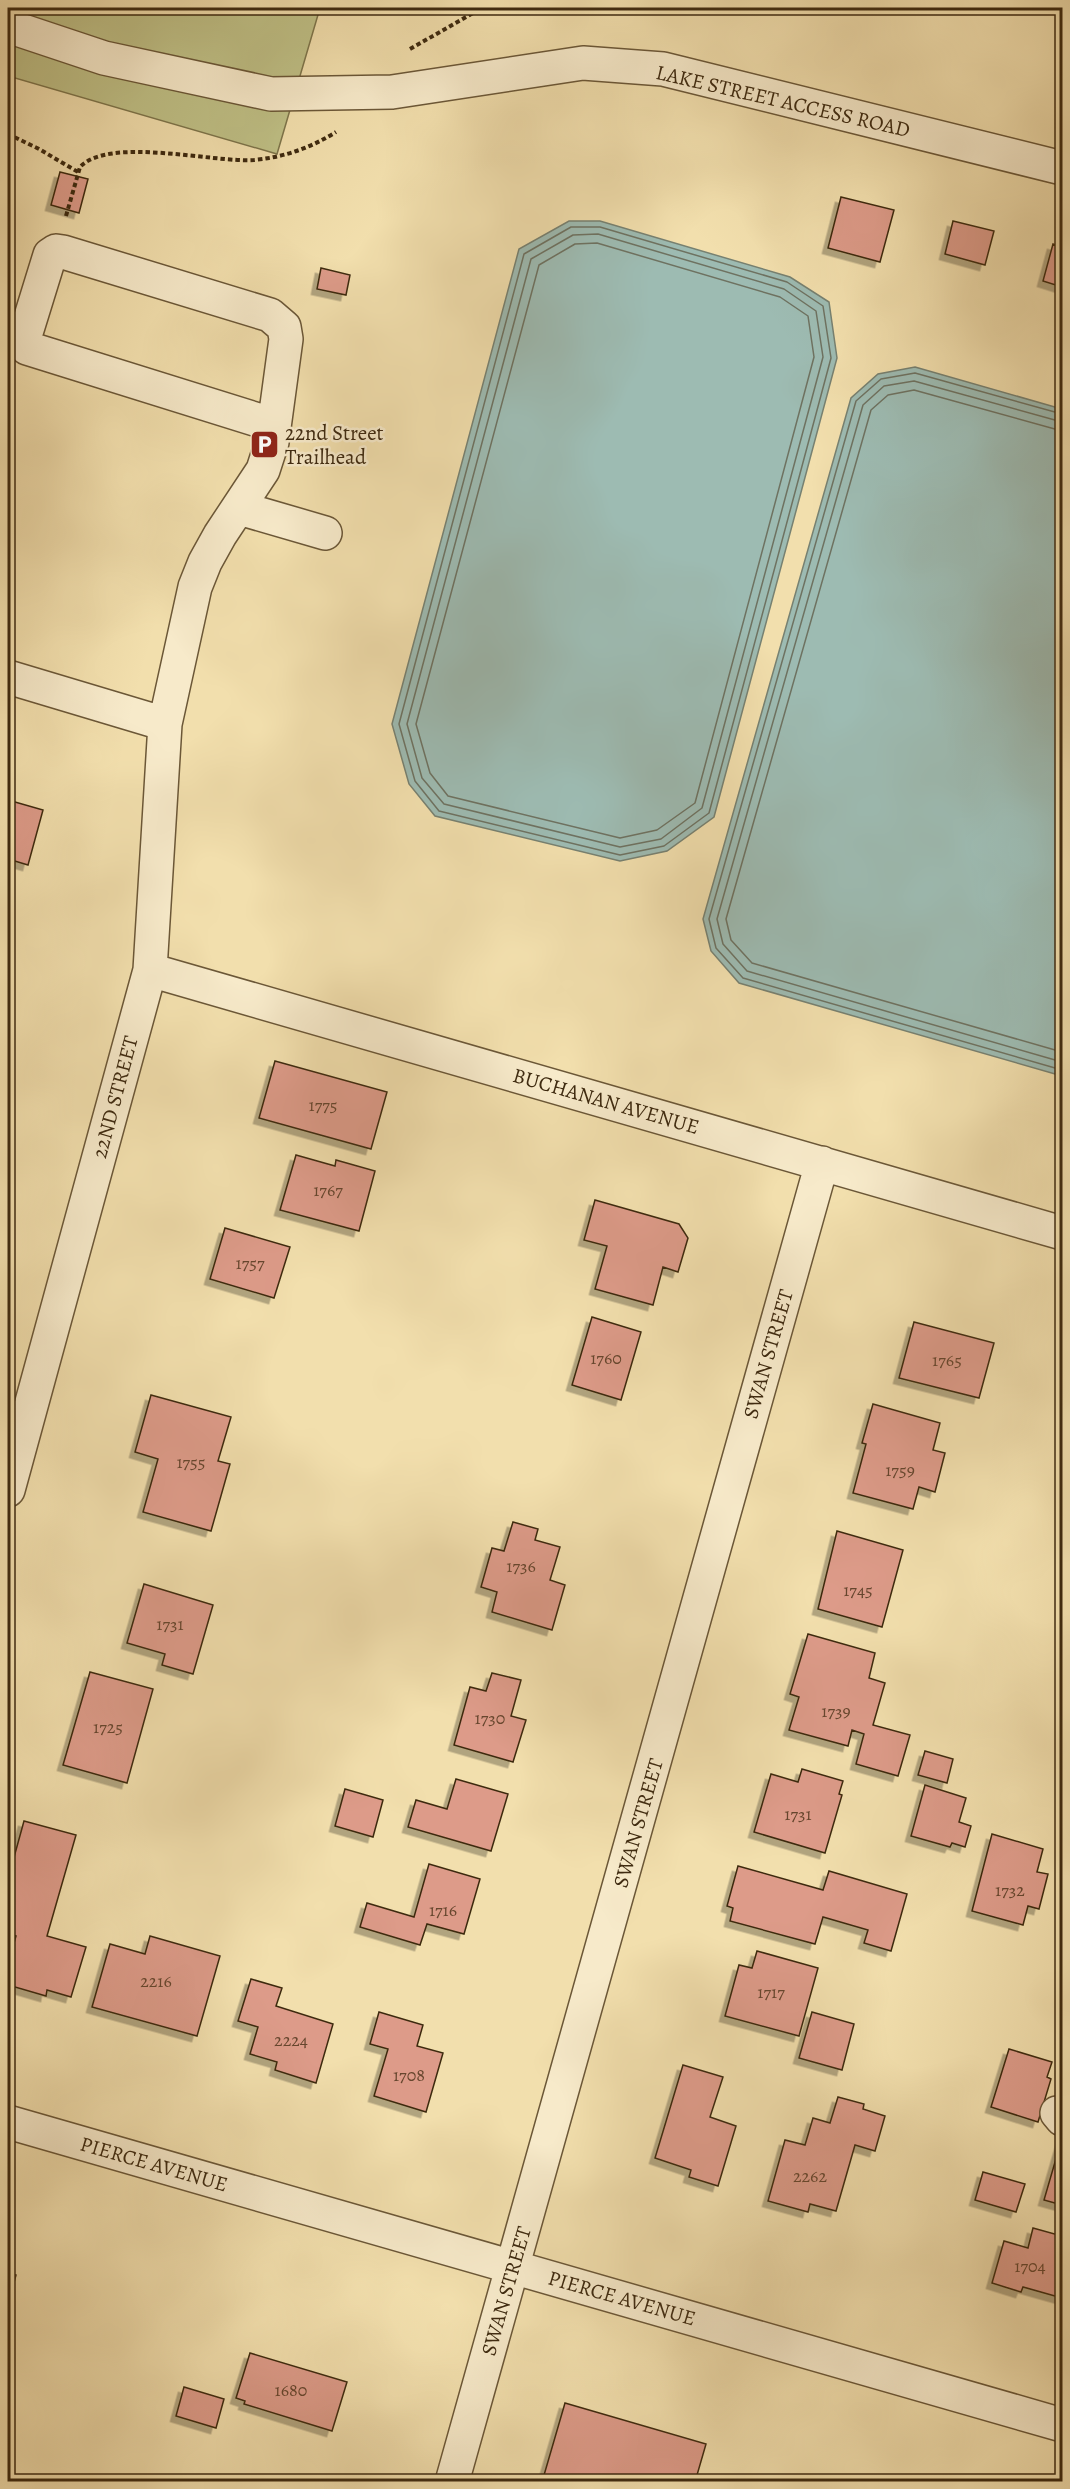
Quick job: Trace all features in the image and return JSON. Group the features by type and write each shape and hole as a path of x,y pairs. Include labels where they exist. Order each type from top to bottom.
{"street":[{"name":"LAKE STREET ACCESS ROAD","path":"8,26 104,58 271,94 392,92 583,63 663,69 1062,168"},
{"name":"22ND STREET","path":"8,1490 150,970 168,710 195,587 205,562 264,470 274,425 286,339 285,327 270,315 63,252 56,251 50,255 25,336 24,343 27,348 274,425"},
{"path":"239,508 325,533"},
{"path":"8,677 168,710"},
{"name":"BUCHANAN AVENUE","path":"150,970 1062,1233"},
{"name":"SWAN STREET","path":"452,2481 822,1163"},
{"name":"PIERCE AVENUE","path":"8,2122 1062,2425"}],"path":[{"path":"8,134 78,172"}],"green space":[{"path":"8,8 320,8 277,154 8,76"}],"water":[{"path":"569,221 600,221 790,277 829,302 837,358 714,817 667,851 620,861 435,816 409,784 392,724 519,249"},
{"path":"915,367 1062,409 1062,1076 739,983 711,951 703,919 851,398 878,374"}],"building":[{"path":"60,172 88,179 79,213 51,205"},
{"path":"841,197 894,210 880,262 828,248"},
{"path":"953,221 994,231 985,265 945,254"},
{"path":"1053,244 1062,247 1062,287 1043,281"},
{"path":"321,268 350,275 346,295 317,289"},
{"path":"8,800 43,810 28,865 8,859"},
{"path":"275,1061 387,1092 371,1149 259,1118"},
{"path":"296,1155 335,1166 336,1160 375,1171 359,1231 280,1210"},
{"path":"595,1200 679,1224 688,1238 678,1272 663,1267 653,1305 595,1289 607,1246 584,1240"},
{"path":"225,1228 290,1247 274,1298 210,1279"},
{"path":"592,1317 641,1332 621,1400 572,1385"},
{"path":"914,1322 994,1343 979,1398 899,1378"},
{"path":"151,1395 231,1417 218,1461 230,1464 211,1531 143,1512 158,1459 135,1452"},
{"path":"873,1404 940,1423 933,1450 945,1453 935,1492 919,1487 913,1509 853,1493 866,1444 862,1443"},
{"path":"513,1522 538,1529 535,1540 560,1547 550,1580 565,1585 552,1630 492,1612 497,1592 481,1587 492,1548 504,1551"},
{"path":"837,1531 903,1550 882,1627 818,1609"},
{"path":"144,1584 213,1605 193,1674 162,1665 165,1654 127,1643"},
{"path":"808,1634 875,1653 869,1678 885,1683 873,1725 910,1735 898,1776 856,1764 864,1734 852,1730 848,1746 789,1730 799,1697 790,1694"},
{"path":"90,1672 153,1689 127,1783 63,1765"},
{"path":"492,1673 521,1680 511,1716 526,1720 513,1762 454,1745 470,1687 486,1691"},
{"path":"925,1751 953,1759 947,1783 918,1775"},
{"path":"802,1769 843,1781 839,1794 842,1795 825,1853 754,1832 771,1774 798,1782"},
{"path":"456,1779 508,1794 491,1851 408,1827 416,1800 447,1809"},
{"path":"925,1785 966,1798 959,1822 971,1826 965,1847 952,1843 950,1847 911,1836"},
{"path":"345,1789 383,1800 373,1837 335,1826"},
{"path":"24,1821 76,1835 47,1936 86,1947 71,1997 47,1990 46,1996 8,1985 8,1964 16,1936 8,1933 8,1879"},
{"path":"992,1834 1043,1849 1037,1872 1048,1874 1039,1909 1028,1906 1023,1925 972,1911"},
{"path":"429,1864 480,1879 464,1934 427,1924 420,1945 360,1927 367,1903 414,1917"},
{"path":"738,1866 823,1890 829,1871 907,1894 891,1951 864,1943 868,1930 823,1917 815,1944 730,1921 733,1908 727,1906"},
{"path":"150,1936 220,1956 197,2036 92,2007 110,1944 145,1954"},
{"path":"757,1951 818,1968 799,2036 725,2016 739,1965 752,1968"},
{"path":"251,1979 282,1988 276,2006 333,2024 316,2083 275,2070 277,2062 250,2054 258,2027 238,2021"},
{"path":"379,2012 423,2025 417,2046 443,2053 426,2112 374,2096 388,2049 370,2044"},
{"path":"812,2012 854,2024 842,2070 799,2058"},
{"path":"1009,2049 1052,2062 1047,2077 1051,2079 1038,2122 991,2107"},
{"path":"683,2065 723,2077 710,2117 736,2126 718,2186 689,2177 691,2170 655,2158"},
{"path":"838,2097 864,2104 863,2109 885,2116 875,2151 855,2145 836,2211 810,2204 808,2212 768,2201 785,2140 805,2145 813,2118 830,2123"},
{"path":"1062,2138 1062,2205 1044,2200"},
{"path":"983,2172 1025,2184 1016,2212 975,2200"},
{"path":"1033,2228 1062,2236 1062,2298 1023,2287 1021,2292 992,2283 1004,2241 1028,2248"},
{"path":"8,2273 16,2275 8,2305"},
{"path":"250,2353 347,2382 332,2431 244,2404 245,2401 236,2398"},
{"path":"184,2387 224,2399 216,2428 176,2416"},
{"path":"565,2403 706,2444 695,2482 608,2482 592,2477 591,2482 542,2482"}],"place":[{"name":"22nd Street Trailhead","path":"264,445"}]}
